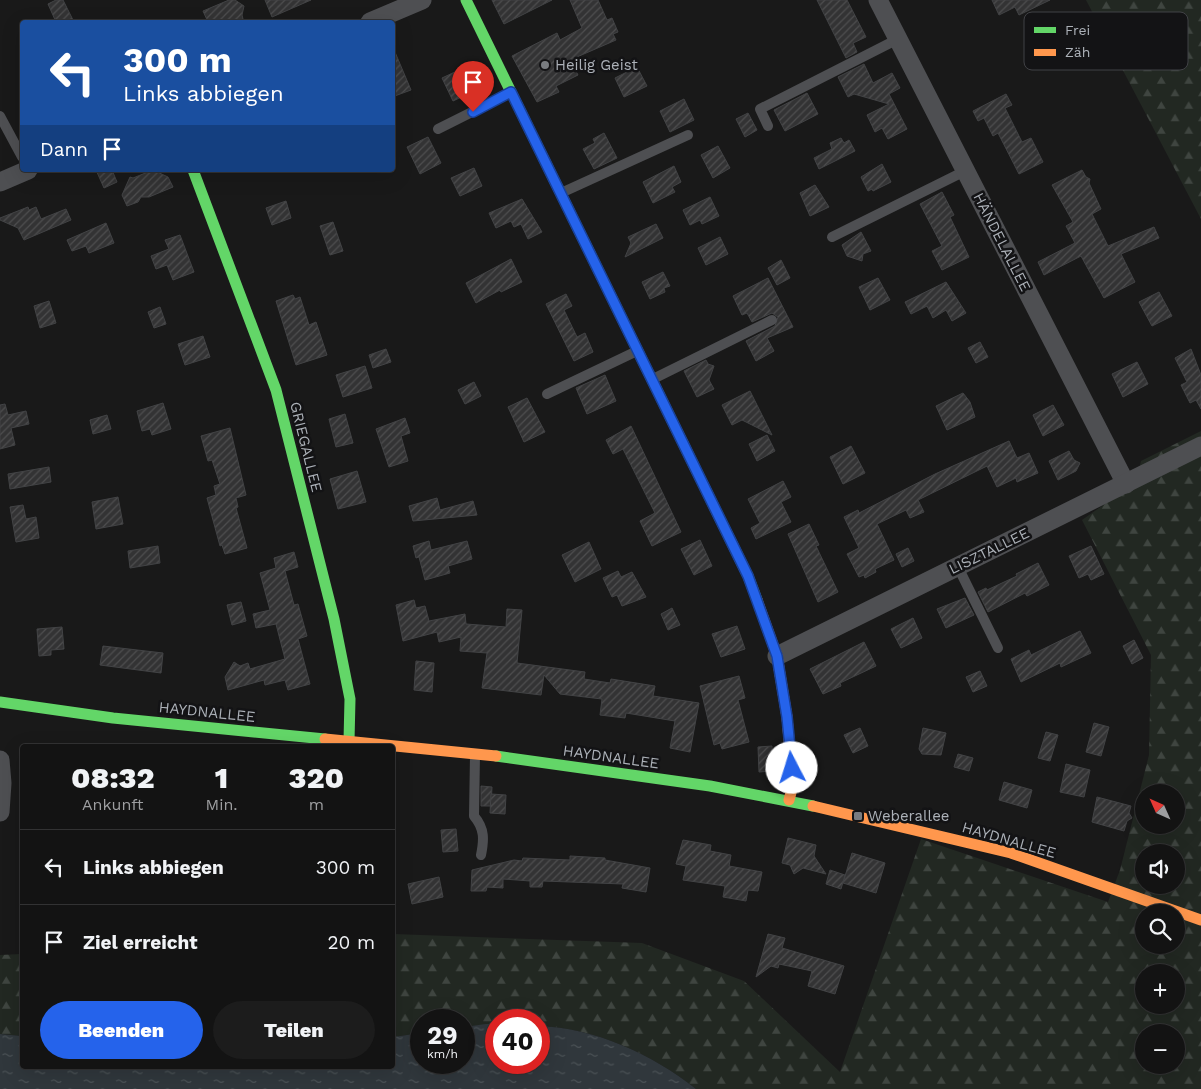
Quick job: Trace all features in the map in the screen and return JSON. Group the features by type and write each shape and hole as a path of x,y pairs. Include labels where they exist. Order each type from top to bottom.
{"street":[{"path":"375,20 422,0"},
{"path":"466,0 748,576 777,656 787,717 793,785 789,800"},
{"name":"HÄNDELALLEE","path":"878,0 1126,484"},
{"path":"0,182 23,172"},
{"name":"GRIEGALLEE","path":"194,172 276,390 334,619 350,700 348,742"},
{"name":"LISZTALLEE","path":"777,656 1201,446"},
{"name":"HAYDNALLEE","path":"0,702 113,718 369,744"},
{"name":"HAYDNALLEE","path":"395,746 475,754 710,786 789,800 1011,853 1201,920"},
{"path":"0,760 2,783 0,812"}],"lane":[{"path":"768,126 760,109 898,39"},
{"path":"438,129 511,92"},
{"path":"0,116 20,154"},
{"path":"560,194 688,135"},
{"path":"832,237 965,171"},
{"path":"652,379 772,320"},
{"path":"547,394 638,351"},
{"path":"958,567 998,648"},
{"path":"475,754 474,816 480,823 484,838 481,855"}],"green space":[{"path":"1086,0 1201,0 1201,219 1123,70 1188,70 1188,12 1092,12"},
{"path":"1201,431 1201,1089 696,1089 661,1065 622,1045 581,1032 550,1027 550,1009 485,1009 485,1025 475,1026 475,1009 410,1009 410,1035 395,1037 395,934 642,943 744,981 840,1072 921,839 1108,902 1120,870 1135,811 1135,834 1185,834 1185,784 1142,784 1149,755 1151,655 1082,520 1136,482 1141,461"},
{"path":"20,954 20,1036 0,1034 0,955"}],"water":[{"path":"485,1024 485,1074 550,1074 550,1027 560,1028 581,1032 622,1045 661,1065 696,1089 0,1089 0,1034 20,1036 20,1069 395,1069 395,1037 410,1035 410,1074 475,1074 475,1026"}],"building":[{"path":"56,0 63,0 73,20 55,20 48,4"},
{"path":"229,0 235,0 244,6 243,19 240,20 207,20 203,11"},
{"path":"265,0 311,0 272,17"},
{"path":"492,0 552,0 504,24"},
{"path":"570,0 598,0 607,20 612,18 618,32 613,34 616,40 570,60 578,75 556,86 559,92 537,102 512,56 557,33 560,40 582,28"},
{"path":"817,0 847,0 866,37 853,43 857,52 846,58"},
{"path":"992,0 1050,0 1019,15 1015,7 999,15"},
{"path":"395,52 411,90 395,96"},
{"path":"864,64 873,83 892,73 900,88 889,94 907,129 888,139 882,128 875,132 867,115 889,104 854,94 848,97 838,77"},
{"path":"637,67 647,86 624,97 615,78"},
{"path":"457,71 468,94 453,101 442,78"},
{"path":"807,93 818,114 785,131 774,110"},
{"path":"1006,94 1012,105 1005,108 1022,142 1031,138 1043,162 1019,174 998,133 993,136 984,118 978,121 973,111"},
{"path":"684,99 694,120 670,132 660,111"},
{"path":"748,113 757,130 745,137 736,119"},
{"path":"604,133 617,158 594,169 583,149 595,143 593,139"},
{"path":"428,137 441,163 420,174 407,147"},
{"path":"841,138 844,143 849,140 855,151 819,169 814,158 832,149 830,143"},
{"path":"718,146 730,168 713,178 701,155"},
{"path":"882,164 891,182 873,191 872,189 868,191 861,177"},
{"path":"674,166 681,182 672,187 675,192 653,203 643,182"},
{"path":"474,168 482,186 460,196 451,178"},
{"path":"1082,170 1086,177 1090,179 1089,183 1101,209 1092,214 1108,246 1154,227 1159,238 1121,254 1135,282 1104,298 1081,256 1044,275 1038,262 1075,243 1066,226 1073,222 1052,185"},
{"path":"97,172 113,172 117,182 104,188"},
{"path":"148,172 157,172 168,177 173,187 149,197 141,197 138,202 127,206 122,195 130,177 133,178"},
{"path":"815,185 829,207 810,216 800,193"},
{"path":"942,192 954,215 950,217 969,257 942,270 932,251 942,246 920,204"},
{"path":"710,197 719,216 702,224 700,220 690,225 683,210"},
{"path":"522,199 542,232 528,239 521,224 514,227 511,221 496,228 489,213"},
{"path":"286,201 291,218 272,225 266,208"},
{"path":"28,207 29,210 36,207 41,219 66,209 71,220 24,240 18,228 0,220 0,218"},
{"path":"333,222 343,251 330,255 320,226"},
{"path":"106,223 114,243 89,253 86,246 72,251 67,240"},
{"path":"656,224 663,238 625,257 631,243 628,237"},
{"path":"861,232 871,251 863,254 862,261 847,256 842,245"},
{"path":"180,235 194,272 173,280 167,265 156,269 151,256 169,249 165,240"},
{"path":"720,237 728,254 706,265 698,248"},
{"path":"511,259 522,282 501,292 500,290 476,303 466,283"},
{"path":"781,260 790,278 777,285 768,268"},
{"path":"663,272 670,286 664,288 665,292 650,299 642,282"},
{"path":"768,278 793,327 767,338 774,351 756,361 746,341 775,326 778,317 772,313 752,322 747,313 742,315 733,296"},
{"path":"878,278 890,300 870,310 859,287"},
{"path":"946,282 966,313 952,321 946,310 933,318 927,306 911,314 905,302"},
{"path":"1159,292 1172,316 1152,326 1139,302"},
{"path":"566,294 572,306 564,310 577,337 585,333 593,352 574,361 546,304"},
{"path":"293,295 295,299 300,297 309,325 316,322 327,355 296,365 276,301"},
{"path":"49,301 56,323 40,328 34,306"},
{"path":"160,307 166,324 154,328 148,312"},
{"path":"203,336 210,357 185,365 178,344"},
{"path":"980,342 988,357 976,363 968,348"},
{"path":"386,349 391,362 373,368 369,355"},
{"path":"1191,349 1201,375 1201,409 1196,400 1190,403 1181,385 1187,382 1175,358"},
{"path":"706,360 708,364 714,366 709,380 714,389 697,397 684,371"},
{"path":"1137,362 1148,384 1123,397 1112,374"},
{"path":"365,366 372,388 343,397 336,375"},
{"path":"605,375 616,401 587,414 576,388"},
{"path":"474,382 481,396 465,404 458,390"},
{"path":"750,391 772,435 742,420 732,425 722,405"},
{"path":"963,393 970,402 975,417 947,430 936,406"},
{"path":"527,398 545,432 524,442 508,407"},
{"path":"163,403 171,429 152,435 150,429 142,431 137,411"},
{"path":"5,404 8,415 26,411 29,424 11,428 15,445 0,449 0,405"},
{"path":"1053,405 1064,425 1043,436 1033,415"},
{"path":"345,414 353,443 336,447 329,419"},
{"path":"107,415 111,429 93,434 90,420"},
{"path":"405,418 410,433 401,436 408,461 389,467 376,429"},
{"path":"631,426 681,532 652,546 640,521 655,513 623,449 613,454 606,440"},
{"path":"230,428 246,495 236,498 238,507 236,508 247,548 225,554 222,545 220,546 207,498 216,495 214,486 220,484 212,460 208,461 201,436"},
{"path":"767,435 775,451 757,461 749,444"},
{"path":"1009,441 1017,458 1029,453 1038,473 1017,482 1016,478 997,487 987,466 918,500 924,512 910,518 906,510 877,524 894,560 875,569 876,572 865,578 864,575 859,577 847,554 859,548 844,517 858,510 859,513 935,474"},
{"path":"851,446 865,473 843,484 830,457"},
{"path":"1069,451 1074,460 1080,463 1076,471 1058,480 1049,461"},
{"path":"49,467 51,482 10,489 8,474"},
{"path":"357,471 366,502 338,509 330,479"},
{"path":"783,481 791,497 781,502 791,522 756,539 751,528 760,523 748,499"},
{"path":"118,497 123,524 96,529 92,502"},
{"path":"437,498 440,510 473,501 477,515 413,521 409,506"},
{"path":"23,505 26,519 36,517 39,538 16,542 10,507"},
{"path":"809,524 819,545 816,546 838,592 818,602 788,534"},
{"path":"700,540 712,566 694,575 681,549"},
{"path":"429,541 431,550 467,541 472,559 448,566 450,573 425,580 419,557 416,558 413,546"},
{"path":"589,542 601,569 575,582 562,555"},
{"path":"158,546 160,563 130,568 128,551"},
{"path":"1091,546 1104,574 1091,580 1088,574 1079,578 1069,556"},
{"path":"908,548 914,561 902,567 896,554"},
{"path":"294,552 298,567 285,571 294,605 298,604 307,636 298,639 310,684 288,690 285,680 265,685 264,680 228,690 225,677 234,662 240,666 248,663 250,669 285,659 276,624 256,628 253,614 270,610 260,573 276,568 274,558"},
{"path":"1038,563 1049,585 1027,596 1025,593 988,612 978,592 986,588 987,590 1017,576 1016,574"},
{"path":"618,571 621,577 632,572 646,597 622,606 617,595 612,597 603,578"},
{"path":"965,598 974,615 946,628 937,609"},
{"path":"414,600 416,608 425,606 429,621 465,614 466,624 506,627 507,609 522,610 517,663 585,672 584,679 610,683 611,679 655,686 653,696 699,703 690,752 670,748 675,721 626,713 625,718 600,715 602,699 560,694 544,675 541,695 482,688 487,653 460,651 461,637 439,642 437,632 403,641 396,605"},
{"path":"241,602 246,621 232,625 227,605"},
{"path":"672,608 680,625 668,630 661,614"},
{"path":"913,618 922,638 901,648 891,629"},
{"path":"737,626 745,649 721,657 712,634"},
{"path":"62,627 64,649 51,650 51,655 39,656 37,629"},
{"path":"1080,631 1091,653 1061,667 1060,663 1021,682 1011,659 1029,650 1031,655"},
{"path":"1134,640 1143,658 1132,664 1123,646"},
{"path":"864,642 876,666 840,683 841,686 823,694 810,669"},
{"path":"103,646 163,653 161,673 100,665"},
{"path":"416,661 434,663 432,692 414,690"},
{"path":"980,671 987,686 973,692 966,677"},
{"path":"739,676 745,698 738,700 749,742 722,749 720,743 714,745 700,686"},
{"path":"1094,723 1109,727 1101,756 1086,752"},
{"path":"860,728 868,746 853,753 844,735"},
{"path":"923,728 946,733 941,755 922,754 919,749"},
{"path":"1046,732 1058,735 1050,761 1038,758"},
{"path":"772,746 773,771 759,772 758,747"},
{"path":"958,754 973,758 969,771 954,767"},
{"path":"1066,764 1090,770 1084,797 1060,792"},
{"path":"1004,782 1032,790 1027,808 999,800"},
{"path":"481,786 492,787 491,806 481,806"},
{"path":"491,794 506,795 505,814 490,813"},
{"path":"1097,797 1131,806 1129,813 1132,818 1127,821 1124,831 1092,822"},
{"path":"456,829 458,851 443,852 441,830"},
{"path":"788,838 816,845 814,856 826,874 803,868 794,874 790,865 782,863"},
{"path":"683,840 711,845 710,851 731,855 729,866 762,872 758,891 748,890 746,901 723,897 725,886 683,880 686,866 676,864"},
{"path":"852,853 885,863 876,893 843,883"},
{"path":"570,856 605,858 605,860 650,868 646,892 622,888 623,884 543,881 542,887 530,887 530,881 503,879 503,888 487,887 486,891 471,891 472,870 514,860 522,861 523,858 570,860"},
{"path":"830,870 845,875 841,889 826,884"},
{"path":"439,877 443,897 412,904 408,884"},
{"path":"768,934 785,938 782,948 844,966 835,994 808,986 812,971 779,964 778,968 771,966 756,977"}],"traffic: fast":[{"path":"466,0 748,576 757,600"},
{"path":"194,172 276,390 334,619 350,699 349,741"},
{"path":"0,702 113,718 325,739"},
{"path":"496,756 710,786 813,806"}],"traffic: slow":[{"path":"757,600 777,656 787,717 793,785 789,800"},
{"path":"325,739 375,744"},
{"path":"395,746 496,756"},
{"path":"813,806 1011,853 1201,920"}],"place":[{"name":"Heilig Geist","path":"545,65"},
{"name":"Weberallee","path":"858,816"}],"route":[{"path":"473,112 511,92 748,576 777,656 787,717 792,768"}]}
